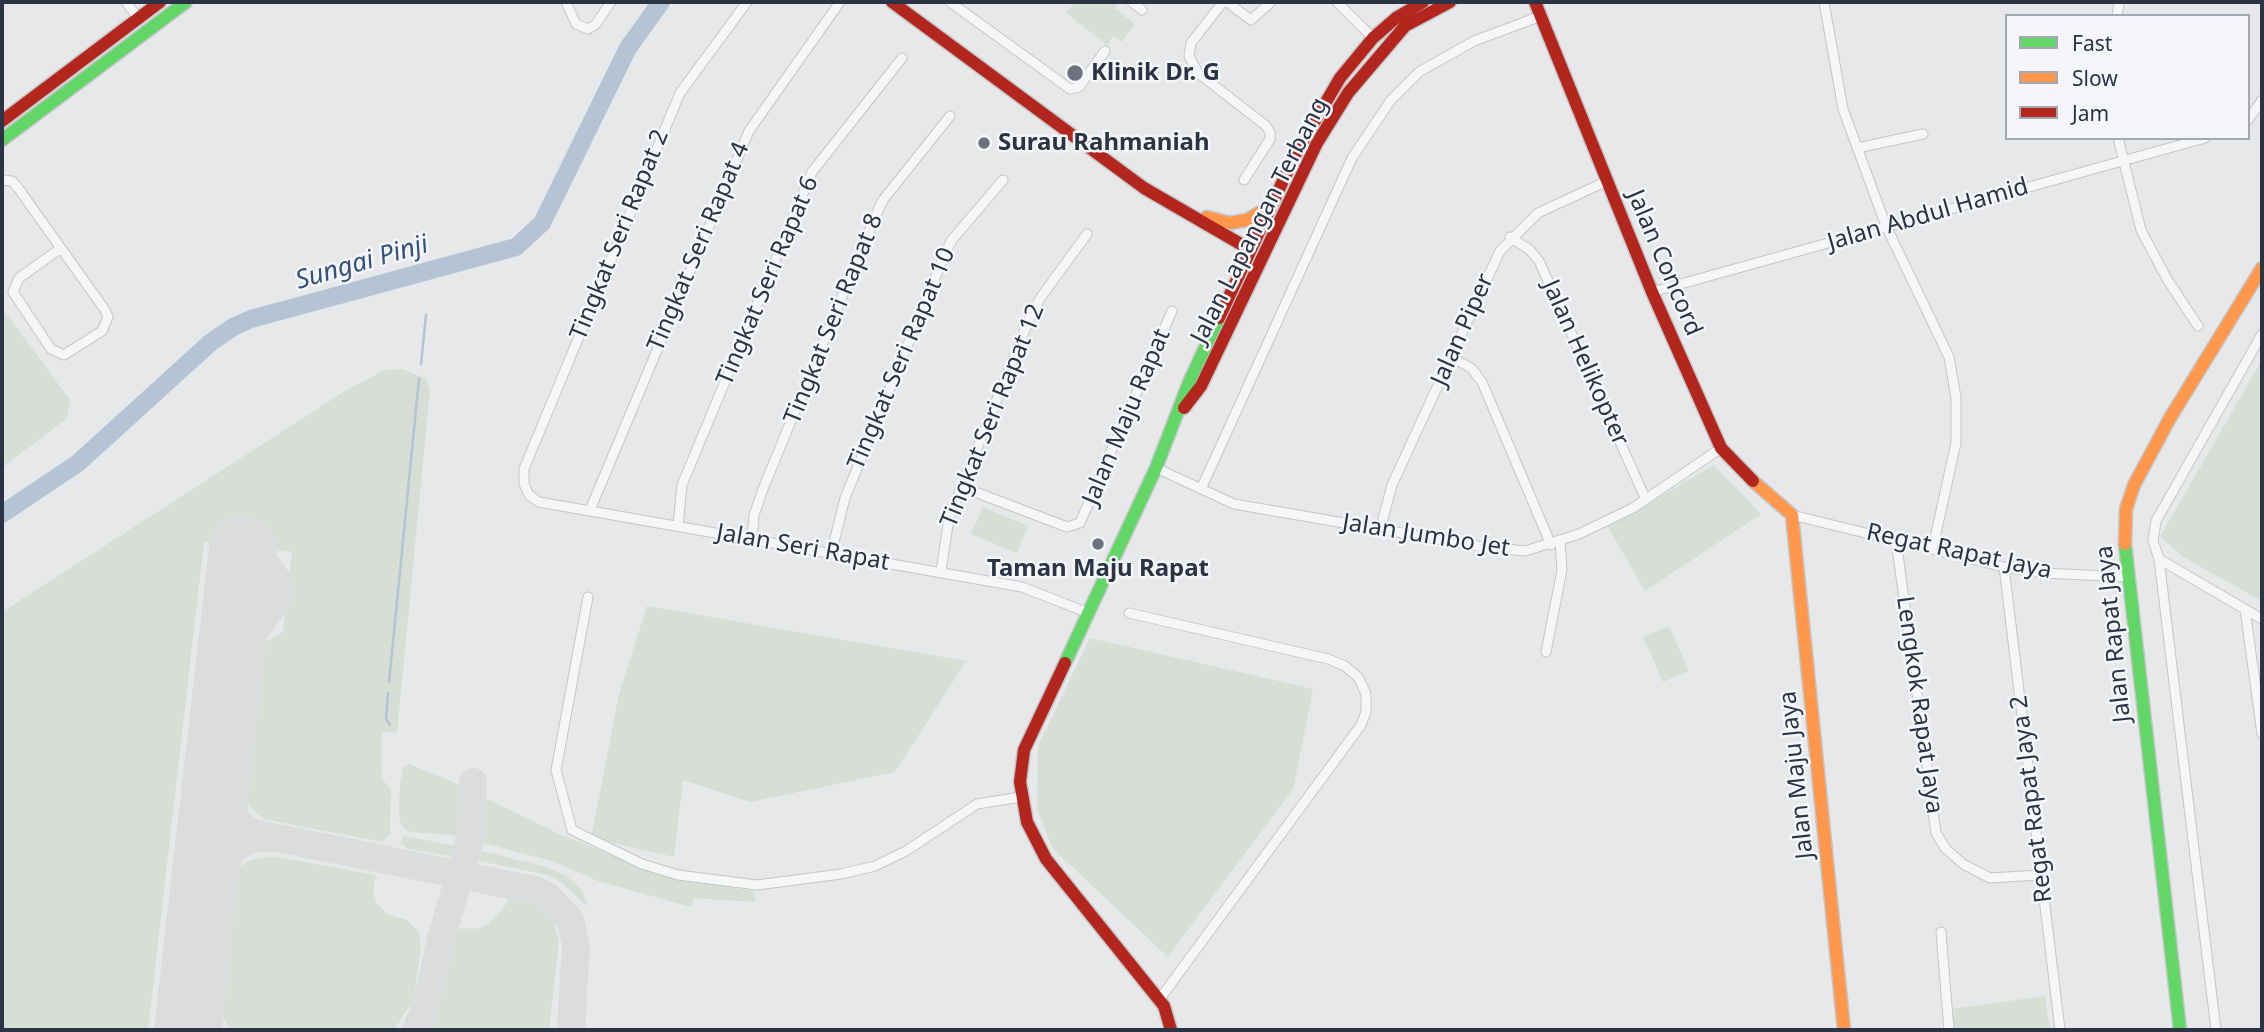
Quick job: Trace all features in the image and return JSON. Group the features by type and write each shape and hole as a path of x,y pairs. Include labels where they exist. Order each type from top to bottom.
{"street":[{"path":"126,2 138,18"},
{"path":"2,121 160,2"},
{"path":"2,140 186,2"},
{"path":"566,2 576,24 588,29 596,24 611,2"},
{"name":"Tingkat Seri Rapat 2","path":"524,484 524,469 680,93 747,2"},
{"name":"Tingkat Seri Rapat 4","path":"590,510 749,131 841,2"},
{"path":"892,2 1144,188 1223,233 1254,247"},
{"path":"902,2 1148,184 1254,247"},
{"path":"950,2 1070,89 1079,87 1104,51"},
{"path":"1132,2 1142,10"},
{"path":"1244,180 1269,139 1270,132 1265,125 1198,73 1189,56 1191,43 1225,2 1251,20 1271,2"},
{"path":"1337,2 1373,38 1374,49 1369,66"},
{"name":"Jalan Lapangan Terbang","path":"1171,1030 1168,1015 1159,1000 1046,859 1027,822 1021,797 1024,750 1029,733 1156,468 1190,380 1295,155 1336,83 1373,38 1396,18 1423,2"},
{"name":"Jalan Lapangan Terbang","path":"1179,413 1201,386 1317,142 1369,66 1405,26 1450,2"},
{"name":"Jalan Concord","path":"1535,2 1652,292 1721,448 1734,464 1792,515"},
{"path":"1824,2 1843,109 1886,226 1949,358 1956,398 1956,443 1933,547"},
{"path":"1201,489 1352,158 1391,100 1430,66 1474,41 1541,16"},
{"path":"1373,38 1388,37 1405,26"},
{"name":"Tingkat Seri Rapat 6","path":"678,526 677,506 682,485 812,172 902,58"},
{"path":"2250,117 2262,100"},
{"name":"Tingkat Seri Rapat 8","path":"752,540 754,515 763,489 874,219 883,200 950,116"},
{"path":"1857,148 1923,134"},
{"path":"2118,140 2141,230 2167,279 2198,326"},
{"name":"Jalan Abdul Hamid","path":"1652,292 2197,140"},
{"path":"1219,348 1253,267 1254,247 1300,177"},
{"path":"3,180 12,181 19,189 61,248 108,317 102,331 64,355 51,349 13,292 19,278 61,248"},
{"name":"Tingkat Seri Rapat 10","path":"831,554 845,498 944,256 951,241 1003,180"},
{"name":"Jalan Piper","path":"1380,530 1392,485 1490,268 1510,237 1552,204 1606,181"},
{"path":"1207,217 1230,222 1247,220 1271,206"},
{"path":"1223,233 1240,252 1240,266 1235,282"},
{"name":"Tingkat Seri Rapat 12","path":"940,571 943,538 1035,305 1087,234"},
{"name":"Jalan Helikopter","path":"1510,237 1530,250 1539,261 1646,500"},
{"name":"Jalan Rapat Jaya","path":"2180,1030 2128,576 2124,529 2126,509 2134,485 2170,418 2262,268"},
{"name":"Jalan Maju Rapat","path":"962,487 1067,527 1080,523 1172,311"},
{"path":"2217,1030 2159,559 2153,541 2156,521 2262,334"},
{"path":"1452,357 1472,369 1482,382 1555,543 1562,570 1546,652"},
{"name":"Jalan Jumbo Jet","path":"1156,468 1234,504 1380,530 1525,551 1555,543 1646,500 1721,448"},
{"name":"Jalan Seri Rapat","path":"524,484 529,495 540,502 1022,587 1086,612"},
{"name":"Regat Rapat Jaya","path":"1792,515 1933,547 2004,567 2042,573 2128,576"},
{"name":"Jalan Maju Jaya","path":"1792,515 1844,1030"},
{"name":"Lengkok Rapat Jaya","path":"1896,540 1936,833 1945,849 1963,864 1990,878 2040,874"},
{"path":"2159,559 2262,619"},
{"name":"Regat Rapat Jaya 2","path":"2004,567 2060,1030"},
{"path":"588,597 556,770 572,830 642,863 678,875 722,883 757,885 798,882 875,866 906,851 976,804 1021,797"},
{"path":"2245,609 2262,734"},
{"path":"1129,612 1328,659 1345,666 1358,677 1366,694 1366,712 1361,725 1159,1000"},
{"path":"1941,932 1949,1030"}],"shaded area":[{"path":"1075,2 1119,2 1115,8 1135,24 1121,42 1113,36 1107,45 1066,13"},
{"path":"2,308 70,400 67,418 2,468"},
{"path":"2262,360 2262,601 2185,558 2160,537"},
{"path":"403,369 426,379 430,390 397,733 383,732 381,738 383,780 391,790 390,834 382,842 264,819 252,809 244,796 264,643 283,632 292,552 204,542 148,1030 2,1030 2,612 345,391 385,370"},
{"path":"1714,465 1761,514 1645,591 1608,527"},
{"path":"983,507 1028,526 1017,553 971,534"},
{"path":"647,606 966,661 895,772 750,802 683,780 674,857 591,838 619,694"},
{"path":"1669,626 1689,671 1663,682 1643,637"},
{"path":"1090,638 1313,689 1293,789 1168,957 1053,849 1037,809 1038,746"},
{"path":"409,764 463,786 464,836 411,832 402,827 399,816 400,784 403,767"},
{"path":"479,795 557,833 641,867 696,882 753,891 755,902 694,898 691,907 598,881 552,861 480,842 477,837"},
{"path":"404,836 457,846 462,850 462,858 408,849 400,843"},
{"path":"482,851 550,868 566,876 582,890 588,907 562,883 548,875 479,861"},
{"path":"272,856 376,875 373,891 377,904 389,915 407,920 418,931 421,946 414,999 394,1030 233,1030 226,1023 221,1012 237,869 251,860"},
{"path":"508,898 531,901 551,917 556,930 559,942 549,1030 427,1030 434,1020 446,937 462,928 475,929 487,925 504,908"},
{"path":"2045,996 2050,1030 1955,1030 1952,1009"}],"waterway":[{"name":"Sungai Pinji","path":"2,514 78,463 210,343 233,327 251,319 516,247 542,223 628,48 661,2"},
{"path":"421,364 426,315"},
{"path":"389,682 419,379"},
{"path":"388,693 386,719 390,725"}],"taxiway":[{"path":"244,560 260,562 268,567 277,580 279,598 249,638 227,687 221,580 230,566 244,560"},
{"path":"218,772 224,803 242,826 253,833 534,890 547,896 570,920 576,945 571,1030"},
{"path":"416,1030 427,1004 441,939 469,844 473,782"},
{"path":"203,898 212,869 230,850 254,838 270,838"},
{"path":"192,1003 199,1030"}],"runway":[{"path":"188,1030 243,549"}],"traffic: fast":[{"path":"2,140 186,2"},
{"path":"1065,663 1156,468 1190,380 1219,318"},
{"path":"2125,544 2180,1030"}],"traffic: slow":[{"path":"1207,217 1230,223 1247,220 1271,206"},
{"path":"2125,544 2126,509 2134,485 2170,418 2262,268"},
{"path":"1753,481 1792,515 1844,1030"}],"traffic: jam":[{"path":"2,121 160,2"},
{"path":"892,2 1144,188 1251,250"},
{"path":"1219,318 1295,155 1340,78 1373,38 1396,18 1423,2"},
{"path":"1184,408 1201,386 1317,143 1348,93 1405,26 1450,2"},
{"path":"1535,2 1652,292 1721,448 1753,481"},
{"path":"1065,663 1024,750 1020,782 1027,822 1046,859 1164,1006 1171,1030"}],"place":[{"name":"Klinik Dr. G","path":"1075,73"},
{"name":"Surau Rahmaniah","path":"984,143"},
{"name":"Taman Maju Rapat","path":"1098,544"}]}
